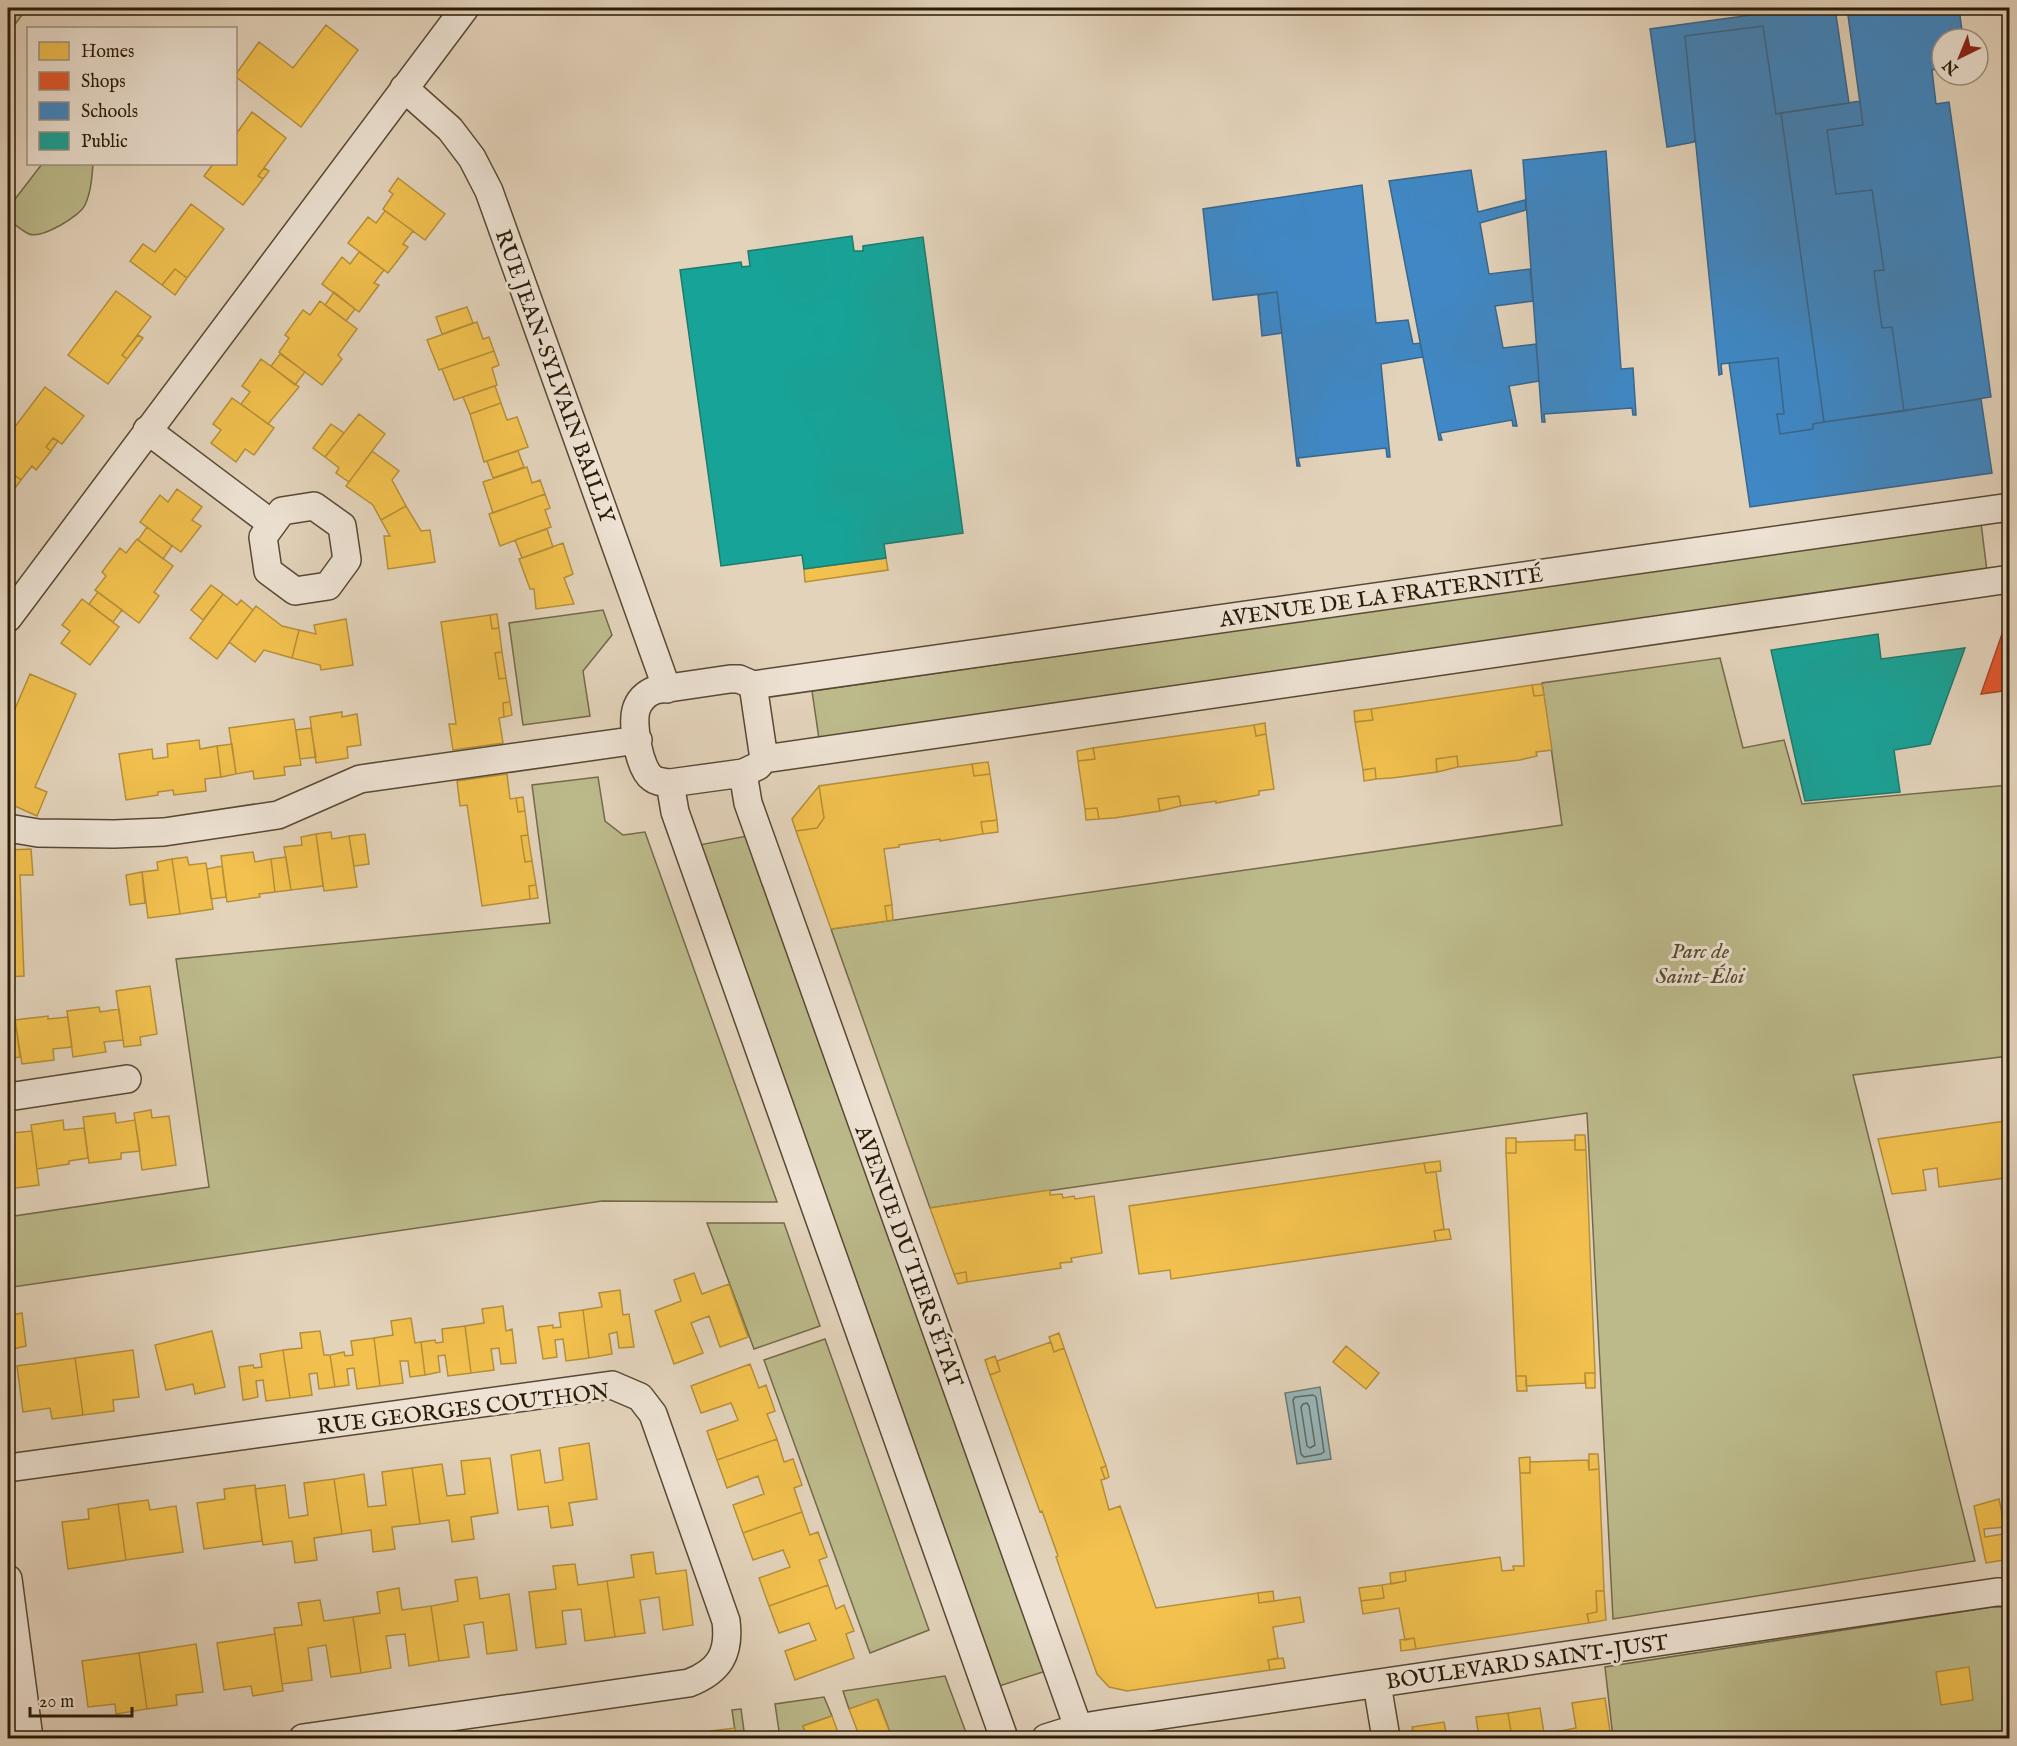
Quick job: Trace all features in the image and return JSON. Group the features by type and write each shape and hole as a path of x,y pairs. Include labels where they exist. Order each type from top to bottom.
{"street":[{"path":"8,618 465,8"},
{"name":"RUE JEAN-SYLVAIN BAILLY","path":"404,88 450,129 472,158 489,191 667,689"},
{"path":"147,430 272,524"},
{"name":"AVENUE DE LA FRATERNITÉ","path":"753,685 2010,507"},
{"path":"753,766 753,685 739,679 730,679 647,693 640,700 634,718 644,770 651,778 670,783 753,766 2010,579"},
{"path":"8,828 38,833 164,832 278,815 360,779 638,740"},
{"name":"AVENUE DU TIERS ÉTAT","path":"753,766 751,811 1080,1733"},
{"path":"670,783 675,812 685,841 1004,1738"},
{"path":"8,1097 128,1079"},
{"name":"RUE GEORGES COUTHON","path":"8,1468 612,1385 640,1397 653,1414 726,1621 728,1638 723,1655 714,1668 703,1677 689,1683 303,1738"},
{"path":"8,1579 29,1738"},
{"name":"BOULEVARD SAINT-JUST","path":"1046,1738 1377,1684 1926,1602 2010,1592"},
{"path":"1377,1684 1386,1738"}],"green space":[{"path":"8,8 27,8 8,34"},
{"path":"41,165 93,165 90,190 82,210 51,230 35,235 23,231 14,224 12,203"},
{"path":"1981,523 1987,571 819,739 812,691"},
{"path":"603,610 612,635 583,671 590,716 523,725 509,623"},
{"name":"Parc de Saint-Éloi","path":"1720,658 1743,748 1784,740 1802,804 2009,785 2009,1056 1853,1075 1975,1561 1613,1619 1587,1113 930,1208 831,929 1562,825 1542,683"},
{"path":"598,777 605,821 623,835 645,832 777,1202 602,1201 13,1287 8,1256 8,1217 209,1187 176,959 550,923 532,785"},
{"path":"747,836 1046,1671 999,1686 699,845"},
{"path":"707,1223 784,1223 820,1326 754,1349"},
{"path":"825,1339 929,1630 870,1653 764,1360"},
{"path":"1992,1607 2009,1607 2009,1738 1613,1738 1605,1667"},
{"path":"945,1676 968,1738 892,1738 878,1700 849,1709 843,1691"},
{"path":"824,1697 832,1716 803,1726 808,1738 780,1738 775,1704"},
{"path":"741,1709 745,1738 736,1738 732,1710"}],"water":[{"path":"1320,1387 1331,1459 1297,1464 1285,1393"}],"building: Homes":[{"path":"326,25 358,50 301,127 237,78 237,73 259,42 293,68"},
{"path":"252,112 286,138 258,176 263,179 243,205 204,176 212,165 237,165 237,133"},
{"path":"264,168 269,171 263,179 258,176"},
{"path":"398,178 445,214 425,240 383,209 393,194 389,191"},
{"path":"191,204 224,229 187,278 175,269 162,285 130,261 143,244 155,252"},
{"path":"385,211 413,231 403,244 408,247 388,273 348,243 368,217 376,223"},
{"path":"359,252 384,270 374,283 379,285 359,312 322,284 342,257 350,264"},
{"path":"175,269 187,278 175,295 162,285"},
{"path":"116,291 151,317 122,355 127,359 108,384 68,355"},
{"path":"334,292 355,309 346,321 325,305"},
{"path":"320,301 357,329 338,355 342,359 322,385 279,352 289,338 285,335 303,310 310,315"},
{"path":"467,307 473,323 442,334 436,317"},
{"path":"477,322 483,339 489,337 494,351 439,370 427,340"},
{"path":"138,335 143,338 127,359 122,355"},
{"path":"494,351 499,365 492,368 497,385 454,400 442,369"},
{"path":"280,354 305,372 295,385 271,366"},
{"path":"261,359 299,387 268,424 241,404 250,392 242,386"},
{"path":"495,386 501,403 470,414 463,397"},
{"path":"45,387 84,416 62,444 53,438 46,447 51,451 36,470 32,466 21,480 8,470 8,426 9,424 14,428"},
{"path":"232,398 274,428 254,455 245,449 236,462 211,443 221,430 213,424"},
{"path":"501,403 507,420 517,417 528,447 484,462 470,414"},
{"path":"359,414 385,434 349,482 336,473 339,468 325,457"},
{"path":"331,424 344,433 325,457 313,448"},
{"path":"53,438 58,441 51,451 46,447"},
{"path":"372,451 399,471 392,480 406,506 381,520 373,505 346,486"},
{"path":"518,451 524,467 493,478 487,461"},
{"path":"527,467 532,483 540,480 545,494 493,513 483,482"},
{"path":"8,470 21,480 10,495 8,492"},
{"path":"177,489 202,507 192,520 201,526 181,552 140,522 160,495 168,502"},
{"path":"545,494 550,508 545,510 551,527 500,546 489,514"},
{"path":"406,506 421,531 430,530 435,562 388,569 384,536 390,536 381,520"},
{"path":"147,527 172,546 163,559 138,540"},
{"path":"547,529 553,547 522,558 515,540"},
{"path":"137,539 173,566 154,592 159,596 139,623 95,590 106,576 102,572 120,548 126,553"},
{"path":"563,543 573,574 564,578 574,604 536,609 534,589 530,589 519,559"},
{"path":"886,558 888,570 805,582 804,569"},
{"path":"211,585 223,594 203,620 191,610"},
{"path":"98,592 122,610 113,622 89,604"},
{"path":"223,594 237,605 241,600 253,610 217,659 190,638"},
{"path":"82,599 119,627 90,665 61,643 70,631 62,625"},
{"path":"256,606 282,626 299,630 292,658 264,650 255,662 229,642"},
{"path":"497,614 499,628 492,629 490,615"},
{"path":"490,615 492,629 499,628 502,652 495,653 499,679 506,678 510,702 503,703 504,717 499,718 503,743 453,750 449,724 456,724 441,622"},
{"path":"346,619 353,665 321,670 320,665 292,658 299,630 316,634 314,625"},
{"path":"502,652 506,678 499,679 495,653"},
{"path":"30,674 76,694 35,787 47,792 37,816 8,803 8,725"},
{"path":"1542,684 1544,695 1534,696 1532,685"},
{"path":"1532,685 1534,696 1544,695 1552,750 1536,752 1537,756 1520,760 1458,767 1457,756 1436,759 1437,772 1392,778 1376,779 1375,768 1363,770 1355,722 1373,720 1371,709"},
{"path":"510,702 512,715 504,717 503,703"},
{"path":"8,706 14,709 8,725"},
{"path":"1371,709 1373,720 1355,722 1354,711"},
{"path":"342,712 342,717 357,714 361,745 347,747 348,758 316,763 310,717"},
{"path":"294,719 301,765 284,767 285,775 254,779 253,771 236,774 229,728"},
{"path":"1265,723 1266,734 1256,736 1254,725"},
{"path":"1254,725 1256,736 1266,734 1274,789 1259,791 1259,795 1216,803 1216,801 1181,806 1179,796 1158,799 1160,811 1114,818 1099,819 1097,808 1085,809 1078,761 1095,759 1093,748"},
{"path":"311,728 316,757 300,759 296,730"},
{"path":"199,740 200,749 217,746 221,777 205,779 206,791 174,795 173,790 126,800 119,754 152,749 153,759 168,757 167,744"},
{"path":"232,744 236,774 221,777 217,746"},
{"path":"1093,748 1095,759 1078,761 1077,751"},
{"path":"1457,756 1458,767 1437,772 1436,759"},
{"path":"988,762 990,774 974,776 972,764"},
{"path":"972,764 974,776 990,774 997,820 981,822 983,834 884,849 892,905 885,906 887,921 831,929 796,831 817,828 824,818 819,786"},
{"path":"1375,768 1376,779 1364,781 1363,770"},
{"path":"507,774 510,799 516,798 518,812 525,811 528,835 521,836 525,862 532,861 536,885 529,886 530,899 482,906 467,805 460,806 457,781"},
{"path":"819,786 824,818 817,828 796,831 792,819"},
{"path":"1179,796 1181,806 1160,811 1158,799"},
{"path":"523,797 525,811 518,812 516,798"},
{"path":"1097,808 1099,819 1086,820 1085,809"},
{"path":"997,820 998,832 983,834 981,822"},
{"path":"331,832 332,839 349,836 357,887 324,891 316,834"},
{"path":"316,834 323,886 291,890 284,847 302,845 301,837"},
{"path":"365,834 369,864 354,866 349,836"},
{"path":"528,835 532,861 525,862 521,836"},
{"path":"31,849 33,875 20,875 24,976 8,977 8,850"},
{"path":"253,852 255,862 271,859 275,892 259,894 260,897 227,902 221,856"},
{"path":"187,857 189,865 206,863 213,909 180,914 172,859"},
{"path":"286,857 291,890 275,892 271,859"},
{"path":"172,859 180,914 148,918 142,872 158,870 157,862"},
{"path":"222,866 226,897 211,899 207,869"},
{"path":"142,872 145,903 130,905 126,875"},
{"path":"536,885 538,898 530,899 529,886"},
{"path":"892,905 893,920 887,921 885,906"},
{"path":"150,986 157,1034 140,1037 141,1045 124,1047 116,991"},
{"path":"13,1003 20,1057 8,1059 8,1004"},
{"path":"99,1007 100,1012 119,1009 123,1040 104,1042 106,1052 73,1057 67,1011"},
{"path":"48,1016 48,1019 68,1017 72,1047 53,1049 54,1060 22,1064 15,1020"},
{"path":"151,1110 152,1118 169,1116 176,1165 142,1170 134,1113"},
{"path":"115,1113 116,1123 135,1120 140,1151 121,1153 121,1159 89,1163 83,1117"},
{"path":"63,1120 64,1130 84,1128 88,1158 69,1161 69,1164 37,1169 31,1125"},
{"path":"2005,1121 2010,1158 2003,1158 2005,1178 1939,1187 1937,1168 1923,1170 1926,1190 1892,1194 1878,1139"},
{"path":"8,1128 12,1128 13,1133 32,1131 39,1185 8,1189"},
{"path":"1575,1135 1585,1135 1586,1150 1575,1150"},
{"path":"1506,1138 1516,1138 1516,1153 1506,1153"},
{"path":"1575,1140 1575,1150 1586,1150 1595,1373 1585,1373 1585,1383 1526,1386 1526,1376 1516,1376 1506,1153 1516,1153 1516,1142"},
{"path":"1440,1161 1441,1171 1426,1173 1424,1163"},
{"path":"1424,1163 1426,1173 1436,1172 1444,1229 1434,1231 1436,1241 1171,1279 1170,1270 1139,1274 1129,1206"},
{"path":"1050,1190 1050,1195 1062,1194 1063,1198 1094,1196 1102,1253 1071,1258 1072,1262 1060,1263 1061,1268 967,1282 966,1272 954,1274 930,1208"},
{"path":"1449,1229 1451,1239 1436,1241 1434,1231"},
{"path":"966,1272 967,1282 958,1284 954,1274"},
{"path":"694,1273 702,1294 729,1284 748,1337 720,1347 709,1316 691,1323 703,1353 674,1364 655,1311 681,1301 674,1280"},
{"path":"620,1290 623,1315 629,1314 634,1347 619,1348 617,1332 609,1334 612,1354 589,1358 583,1310 602,1307 599,1293"},
{"path":"503,1306 506,1331 512,1329 516,1363 501,1364 499,1348 491,1349 494,1370 471,1373 465,1326 484,1323 482,1309"},
{"path":"583,1310 589,1358 566,1361 563,1339 555,1340 557,1357 543,1359 538,1327 553,1325 553,1328 561,1327 559,1313"},
{"path":"22,1313 26,1346 13,1349 8,1316"},
{"path":"411,1318 415,1343 421,1342 425,1375 410,1377 408,1361 400,1361 403,1383 380,1386 374,1338 393,1335 391,1321"},
{"path":"465,1326 471,1373 448,1376 445,1355 438,1356 440,1372 425,1375 421,1342 435,1340 436,1343 443,1342 442,1329"},
{"path":"212,1331 225,1387 195,1394 193,1384 166,1390 155,1345"},
{"path":"320,1331 324,1355 330,1355 335,1387 319,1389 317,1373 309,1374 312,1395 290,1398 283,1350 302,1348 300,1333"},
{"path":"1059,1333 1064,1348 1054,1352 1049,1337"},
{"path":"374,1338 380,1386 357,1389 354,1368 347,1369 349,1385 335,1387 330,1355 344,1352 345,1356 353,1355 351,1341"},
{"path":"1051,1342 1054,1352 1064,1348 1106,1466 1101,1468 1105,1479 1101,1480 1109,1510 1120,1506 1156,1608 1258,1593 1259,1603 1300,1597 1304,1622 1273,1627 1278,1658 1268,1660 1270,1670 1127,1691 1109,1687 1097,1674 1042,1511 1040,1512 990,1375 1000,1371 997,1361"},
{"path":"1346,1346 1379,1373 1366,1389 1333,1362"},
{"path":"133,1350 139,1397 113,1400 114,1411 83,1415 75,1358"},
{"path":"283,1350 290,1398 266,1401 263,1380 256,1381 258,1397 243,1400 239,1367 253,1365 254,1368 262,1367 260,1354"},
{"path":"995,1356 1000,1371 990,1375 985,1360"},
{"path":"75,1358 83,1415 52,1419 50,1408 23,1412 17,1366"},
{"path":"750,1364 759,1388 766,1385 775,1411 767,1414 777,1439 717,1460 707,1431 738,1420 731,1403 701,1413 691,1386"},
{"path":"1585,1373 1595,1373 1595,1388 1586,1388"},
{"path":"1516,1376 1526,1376 1527,1391 1517,1391"},
{"path":"777,1439 784,1462 793,1459 802,1485 794,1488 802,1512 743,1533 733,1505 764,1494 758,1476 727,1488 717,1460"},
{"path":"589,1443 597,1499 569,1503 573,1525 551,1528 548,1506 518,1510 511,1455 540,1450 545,1483 563,1480 559,1448"},
{"path":"1589,1454 1598,1454 1599,1469 1589,1470"},
{"path":"1530,1457 1530,1473 1520,1473 1519,1458"},
{"path":"490,1458 498,1513 471,1517 474,1539 452,1542 449,1520 420,1524 412,1468 442,1464 447,1496 465,1494 461,1461"},
{"path":"1588,1460 1589,1470 1599,1469 1604,1591 1596,1591 1597,1612 1587,1614 1589,1623 1416,1649 1414,1638 1405,1640 1399,1608 1363,1614 1361,1601 1384,1598 1382,1585 1406,1581 1405,1571 1500,1557 1502,1571 1514,1570 1513,1566 1524,1566 1520,1473 1530,1473 1530,1462"},
{"path":"1106,1466 1109,1477 1105,1479 1101,1468"},
{"path":"412,1468 420,1524 392,1527 395,1549 373,1552 371,1530 342,1534 334,1479 364,1474 368,1507 386,1505 382,1472"},
{"path":"334,1479 342,1534 314,1538 317,1560 295,1563 292,1541 263,1545 255,1489 285,1485 289,1518 308,1515 304,1483"},
{"path":"255,1485 262,1541 204,1549 197,1503 225,1499 224,1489"},
{"path":"1999,1499 2005,1527 1984,1529 1985,1537 2010,1533 2010,1559 1986,1563 1974,1506"},
{"path":"148,1500 150,1510 176,1506 183,1552 126,1560 118,1504"},
{"path":"118,1504 126,1560 68,1569 62,1522 89,1519 88,1509"},
{"path":"802,1512 810,1535 818,1532 827,1557 819,1560 828,1585 769,1606 759,1578 790,1567 783,1550 753,1560 743,1533"},
{"path":"653,1552 656,1574 686,1570 693,1625 663,1630 659,1597 640,1600 645,1633 615,1637 607,1581 634,1577 631,1555"},
{"path":"575,1564 578,1585 607,1581 615,1637 585,1641 581,1609 562,1611 566,1644 536,1648 529,1592 556,1589 553,1566"},
{"path":"1405,1571 1406,1581 1391,1584 1390,1573"},
{"path":"477,1577 480,1599 509,1594 517,1650 487,1654 483,1622 464,1625 469,1657 439,1661 431,1606 458,1601 455,1580"},
{"path":"828,1585 836,1609 844,1605 854,1631 846,1634 854,1658 795,1680 785,1651 816,1640 809,1623 779,1633 769,1606"},
{"path":"1382,1585 1384,1598 1361,1601 1359,1588"},
{"path":"399,1588 402,1610 431,1606 439,1661 409,1666 405,1634 386,1636 391,1668 361,1673 353,1617 380,1613 377,1592"},
{"path":"1273,1591 1274,1601 1259,1603 1258,1593"},
{"path":"1596,1591 1604,1591 1606,1620 1589,1623 1587,1614 1597,1612"},
{"path":"320,1600 324,1621 353,1617 361,1673 331,1677 326,1645 308,1648 312,1680 282,1684 274,1628 302,1625 298,1603"},
{"path":"275,1634 283,1691 253,1696 251,1686 224,1690 217,1643"},
{"path":"1414,1638 1416,1649 1401,1651 1400,1640"},
{"path":"196,1644 203,1692 176,1695 177,1705 147,1709 139,1653"},
{"path":"139,1653 147,1709 116,1714 115,1704 88,1707 82,1661"},
{"path":"1283,1658 1285,1668 1270,1670 1268,1660"},
{"path":"1969,1667 1973,1700 1941,1705 1936,1672"},
{"path":"1605,1698 1611,1738 1561,1738 1560,1731 1576,1728 1572,1703"},
{"path":"877,1699 892,1738 860,1738 849,1709"},
{"path":"1540,1708 1544,1733 1560,1731 1561,1738 1512,1738 1508,1713"},
{"path":"1508,1713 1512,1738 1479,1738 1476,1717"},
{"path":"832,1716 840,1738 808,1738 803,1726"},
{"path":"1444,1722 1447,1738 1414,1738 1412,1727"},
{"path":"735,1728 736,1738 712,1738 711,1731"},
{"path":"1366,1734 1367,1738 1335,1738"}],"building: Shops":[{"path":"2008,617 2010,690 1981,694"}],"building: Schools":[{"path":"1802,8 1835,8 1849,103 1776,114 1763,26 1685,36 1695,139 1694,142 1667,147 1650,29"},
{"path":"1847,8 1959,8 1961,27 1930,27 1930,87 1934,87 1936,104 1949,102 1991,397 1904,411 1892,327 1882,328 1874,271 1884,270 1872,190 1836,194 1827,130 1863,125"},
{"path":"1763,26 1776,114 1781,113 1824,422 1813,424 1813,429 1780,434 1777,414 1784,414 1778,358 1721,364 1722,374 1719,375 1685,36"},
{"path":"1860,101 1863,125 1827,130 1836,194 1872,190 1884,270 1874,271 1882,328 1892,327 1904,411 1824,422 1781,113"},
{"path":"1606,151 1621,369 1633,368 1636,415 1633,415 1632,408 1544,414 1545,422 1542,422 1523,160"},
{"path":"1471,170 1478,212 1525,200 1526,210 1480,223 1489,274 1530,269 1533,301 1495,306 1503,348 1536,344 1539,381 1509,386 1517,426 1513,426 1512,420 1440,433 1442,440 1439,440 1389,181"},
{"path":"1362,185 1376,323 1408,320 1413,344 1420,343 1423,357 1381,364 1390,457 1387,457 1386,448 1298,458 1300,466 1297,466 1277,292 1213,300 1203,209"},
{"path":"1277,292 1282,333 1262,336 1258,295"},
{"path":"1778,358 1784,414 1777,414 1780,434 1813,429 1813,424 1824,422 1981,399 1992,473 1750,507 1729,363"}],"building: Public":[{"path":"852,236 854,251 863,251 863,246 923,237 963,533 884,544 886,558 804,569 802,555 721,566 680,270 741,262 742,267 750,266 748,251"},
{"path":"1878,634 1881,659 1965,648 1930,744 1894,750 1900,792 1805,801 1771,650"}]}
